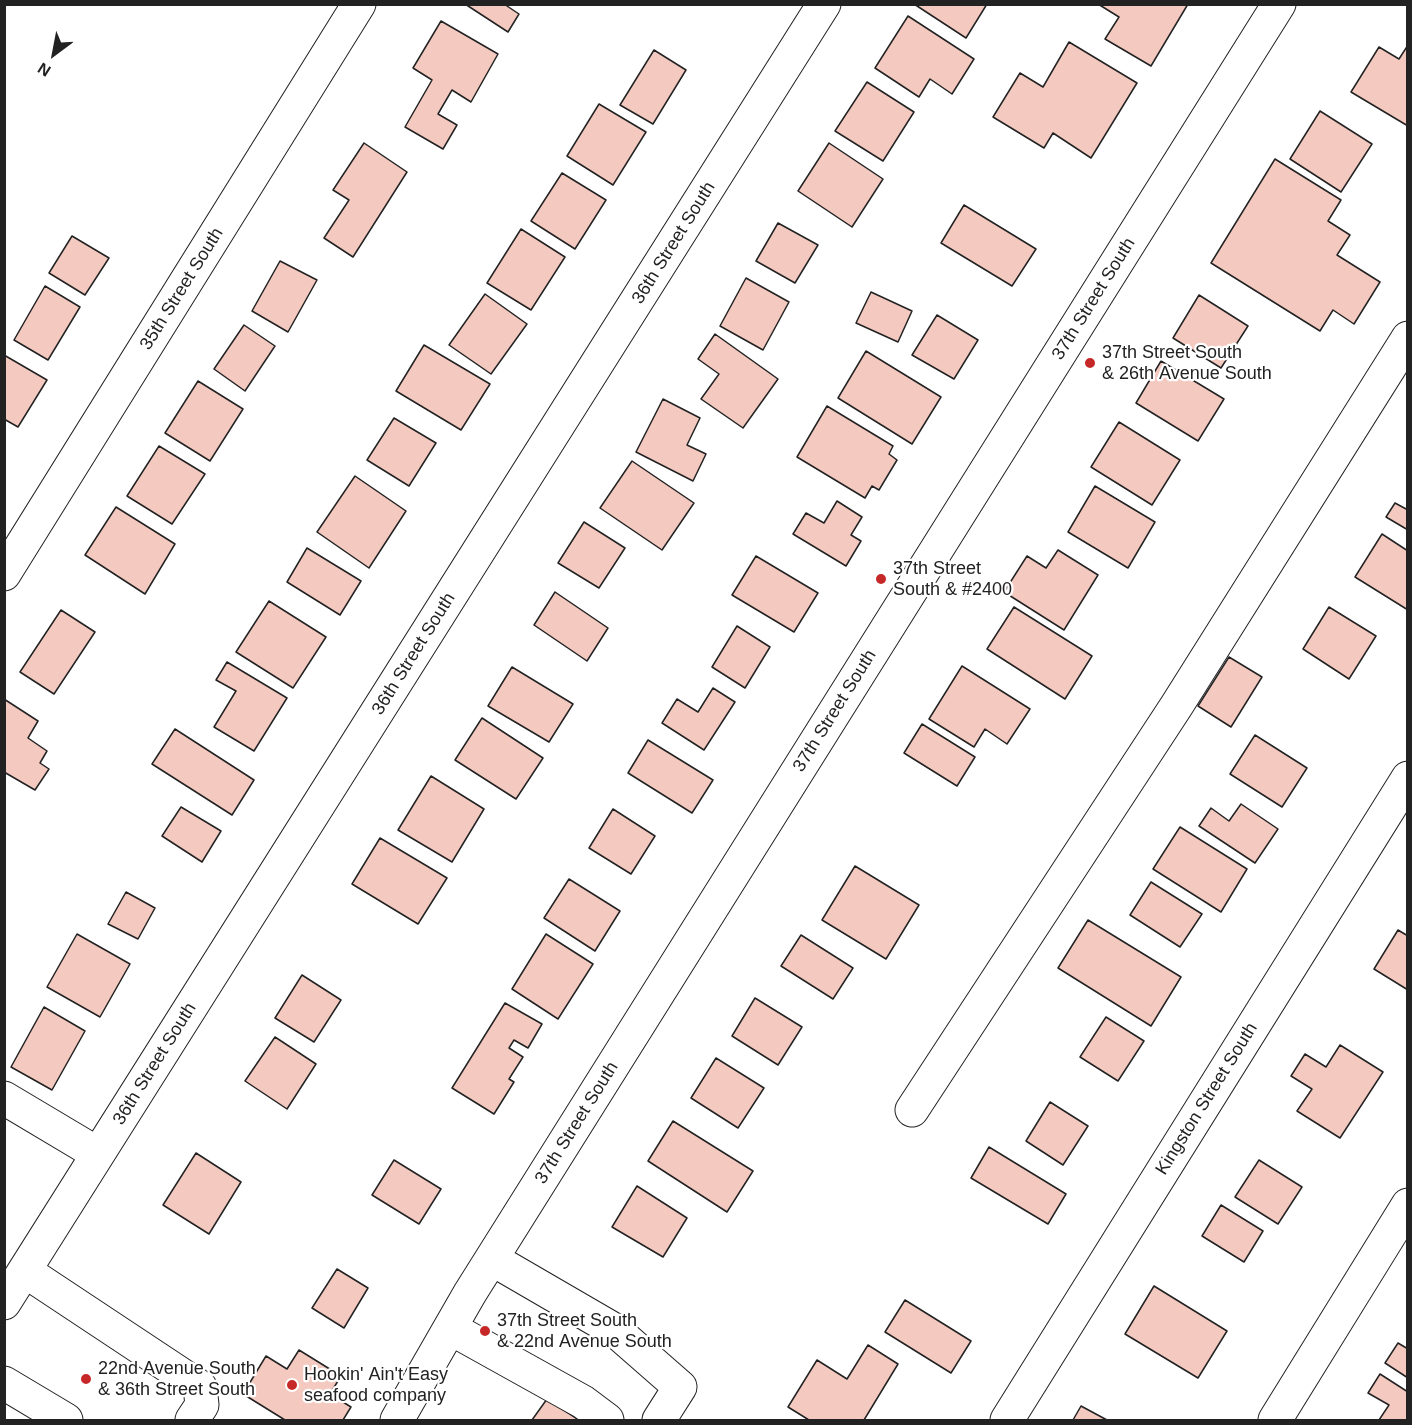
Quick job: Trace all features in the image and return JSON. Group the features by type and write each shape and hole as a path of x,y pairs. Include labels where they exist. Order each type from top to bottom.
{"street":[{"name":"35th Street South","path":"4,574 359,4"},
{"name":"36th Street South","path":"4,1303 824,4"},
{"name":"37th Street South","path":"397,1420 492,1259 1279,4"},
{"path":"912,1110 1177,705 1407,338"},
{"name":"Kingston Street South","path":"1007,1420 1407,778"},
{"path":"4,1098 98,1154"},
{"path":"1275,1420 1407,1205"},
{"path":"492,1259 616,1332 680,1387 659,1420"},
{"path":"25,1270 200,1387 202,1405 192,1420"},
{"path":"450,1328 583,1402 607,1420"},
{"path":"4,1383 66,1420"}],"building":[{"path":"465,4 504,4 519,14 508,32"},
{"path":"914,4 987,4 966,38"},
{"path":"1098,4 1188,4 1151,66 1105,39 1119,17"},
{"path":"908,16 974,59 952,94 930,79 919,97 875,68"},
{"path":"441,21 498,54 471,102 452,90 438,114 457,125 443,149 405,127 432,80 413,68"},
{"path":"1069,42 1137,83 1091,158 1053,133 1044,148 993,117 1020,73 1043,87"},
{"path":"1408,45 1408,126 1351,92 1379,47 1399,59"},
{"path":"654,50 686,70 653,124 620,105"},
{"path":"867,82 914,112 883,161 835,131"},
{"path":"599,104 646,132 613,185 567,156"},
{"path":"1320,111 1372,144 1341,192 1290,159"},
{"path":"364,143 407,172 353,257 324,238 349,200 333,190"},
{"path":"829,143 883,179 852,227 798,191"},
{"path":"1275,159 1341,200 1328,221 1350,235 1337,255 1380,282 1354,324 1333,310 1320,331 1211,263"},
{"path":"562,173 606,200 575,249 531,221"},
{"path":"964,205 1036,249 1012,286 941,243"},
{"path":"778,223 818,245 795,283 756,261"},
{"path":"521,229 565,257 531,310 487,283"},
{"path":"72,236 109,258 85,295 49,273"},
{"path":"280,261 317,280 288,332 252,311"},
{"path":"746,278 789,302 763,350 720,326"},
{"path":"45,286 80,307 48,360 14,340"},
{"path":"871,292 912,311 898,342 856,323"},
{"path":"485,294 527,324 491,374 449,345"},
{"path":"1199,295 1248,326 1221,368 1173,338"},
{"path":"937,315 978,340 954,379 912,355"},
{"path":"244,325 275,346 245,391 214,369"},
{"path":"715,334 778,379 743,428 701,399 719,374 698,359"},
{"path":"424,345 490,384 461,430 396,391"},
{"path":"866,351 941,397 912,444 838,398"},
{"path":"4,355 47,380 18,427 4,419"},
{"path":"1161,361 1224,399 1198,441 1136,403"},
{"path":"198,381 243,409 210,461 165,433"},
{"path":"663,399 700,418 687,445 706,454 693,481 636,452"},
{"path":"827,406 893,446 889,454 897,460 879,490 872,486 865,498 797,457"},
{"path":"394,418 436,443 409,486 367,460"},
{"path":"1119,422 1180,460 1152,505 1091,467"},
{"path":"159,446 205,474 172,524 127,496"},
{"path":"632,461 694,503 662,550 600,508"},
{"path":"355,476 406,511 369,568 317,532"},
{"path":"1095,486 1155,522 1128,568 1068,532"},
{"path":"837,501 862,517 851,535 861,541 846,566 793,534 806,513 824,523"},
{"path":"1395,503 1408,510 1408,530 1386,517"},
{"path":"116,507 175,544 145,594 85,555"},
{"path":"584,522 625,548 599,588 558,563"},
{"path":"1382,534 1408,551 1408,610 1355,577"},
{"path":"307,548 361,581 340,615 287,582"},
{"path":"1058,550 1098,575 1064,630 1004,592 1027,556 1046,568"},
{"path":"756,556 818,593 794,632 732,595"},
{"path":"555,592 608,628 587,661 534,625"},
{"path":"269,601 326,637 293,688 236,652"},
{"path":"1014,607 1092,656 1065,699 987,649"},
{"path":"1329,607 1376,636 1349,679 1303,649"},
{"path":"61,610 95,632 54,694 20,672"},
{"path":"737,626 770,647 745,688 712,667"},
{"path":"1229,657 1262,677 1231,727 1198,706"},
{"path":"227,662 287,698 254,751 214,727 236,691 216,680"},
{"path":"962,666 1030,709 1007,744 985,729 974,747 929,719"},
{"path":"512,667 573,704 549,742 488,706"},
{"path":"713,688 735,702 704,750 662,723 677,699 698,712"},
{"path":"4,699 38,721 28,738 47,751 40,763 49,769 35,790 4,772"},
{"path":"482,718 543,758 516,799 455,760"},
{"path":"922,724 975,757 957,786 904,753"},
{"path":"175,729 254,780 232,815 152,764"},
{"path":"1255,735 1307,768 1282,807 1230,774"},
{"path":"648,740 713,780 692,813 628,773"},
{"path":"431,776 484,809 452,862 398,830"},
{"path":"1241,804 1278,829 1255,863 1199,826 1211,808 1229,821"},
{"path":"181,807 221,831 202,862 162,836"},
{"path":"613,809 655,836 631,874 589,848"},
{"path":"1180,827 1247,869 1221,912 1153,869"},
{"path":"380,838 447,878 418,924 352,884"},
{"path":"855,866 919,905 886,959 822,920"},
{"path":"569,879 620,911 595,951 544,918"},
{"path":"1151,882 1202,914 1180,947 1130,915"},
{"path":"126,892 155,908 138,939 108,924"},
{"path":"1088,920 1181,977 1151,1026 1058,968"},
{"path":"1398,930 1408,936 1408,990 1374,969"},
{"path":"77,934 130,964 100,1017 47,987"},
{"path":"546,934 593,964 558,1019 512,989"},
{"path":"801,935 853,968 833,999 781,966"},
{"path":"302,975 341,1000 314,1042 275,1018"},
{"path":"755,998 802,1027 778,1065 732,1036"},
{"path":"505,1003 542,1024 528,1048 514,1040 509,1048 523,1057 509,1079 514,1082 494,1114 452,1088"},
{"path":"44,1007 85,1031 52,1090 11,1067"},
{"path":"1106,1017 1144,1041 1118,1081 1080,1057"},
{"path":"275,1037 316,1064 287,1109 245,1081"},
{"path":"1340,1045 1383,1072 1340,1138 1297,1111 1312,1089 1291,1076 1305,1054 1326,1067"},
{"path":"716,1058 764,1088 738,1128 691,1098"},
{"path":"1050,1102 1088,1126 1063,1165 1026,1141"},
{"path":"673,1121 753,1171 727,1212 648,1161"},
{"path":"989,1147 1066,1194 1048,1224 971,1178"},
{"path":"196,1153 241,1182 209,1234 163,1205"},
{"path":"394,1160 441,1189 419,1224 372,1195"},
{"path":"1259,1160 1302,1187 1278,1224 1235,1197"},
{"path":"637,1186 687,1218 663,1257 612,1227"},
{"path":"1221,1205 1263,1231 1244,1262 1202,1236"},
{"path":"337,1269 368,1288 344,1328 312,1308"},
{"path":"1154,1286 1227,1331 1198,1378 1125,1334"},
{"path":"905,1300 971,1341 951,1373 885,1332"},
{"path":"1398,1343 1408,1349 1408,1378 1385,1363"},
{"path":"868,1345 898,1364 864,1420 809,1420 788,1407 817,1360 847,1379"},
{"name":"Hookin' Ain't Easy seafood company","path":"299,1350 341,1376 330,1394 351,1407 343,1420 285,1420 243,1394 266,1356 287,1369"},
{"path":"1380,1374 1408,1392 1408,1420 1379,1420 1389,1405 1368,1393"},
{"path":"547,1399 579,1420 532,1420"},
{"path":"1081,1406 1107,1420 1073,1420"}],"place":[{"name":"37th Street South & 26th Avenue South","path":"1090,363"},
{"name":"37th Street South & #2400","path":"881,579"},
{"name":"37th Street South & 22nd Avenue South","path":"485,1331"},
{"name":"22nd Avenue South & 36th Street South","path":"86,1379"},
{"name":"Hookin' Ain't Easy seafood company","path":"292,1385"}]}
